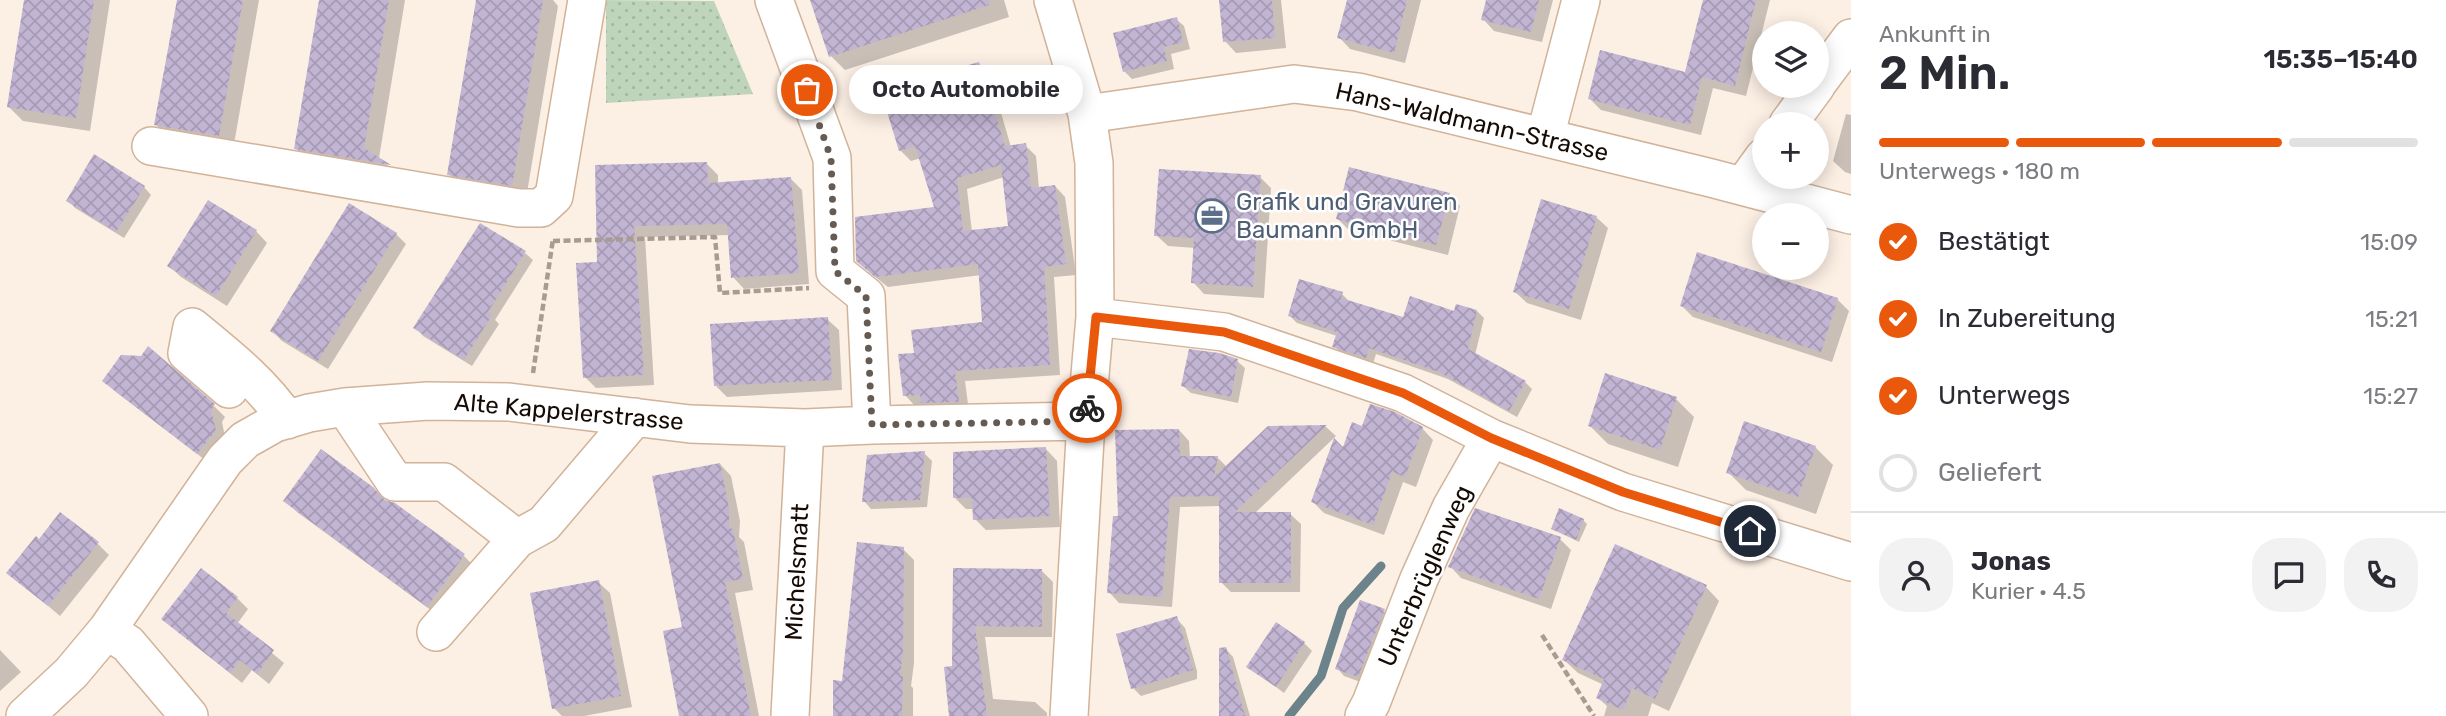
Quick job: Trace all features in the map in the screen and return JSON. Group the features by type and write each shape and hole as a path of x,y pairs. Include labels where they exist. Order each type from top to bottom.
{"street":[{"path":"151,146 519,208 547,224 587,0"},
{"path":"774,0 831,158 835,271 866,296 872,425"},
{"path":"1053,0 1087,114 1094,163 1096,317 1086,421 1069,716"},
{"path":"1545,138 1581,0"},
{"path":"1829,68 1851,38"},
{"name":"Hans-Waldmann-Strasse","path":"1087,114 1294,84 1358,92 1851,215"},
{"path":"1743,186 1752,174"},
{"path":"1096,317 1224,332 1403,393 1491,438 1623,492 1851,562"},
{"path":"229,389 187,353 192,327 247,372 271,396 287,419"},
{"name":"Alte Kappelerstrasse","path":"25,716 71,674 107,630 225,460 245,440 287,419 345,407 428,401 528,405 690,424 805,428 1086,421"},
{"path":"345,407 394,482 444,482 517,539"},
{"path":"436,632 517,539 544,524 635,417"},
{"name":"Michelsmatt","path":"790,716 805,428"},
{"name":"Unterbrüglenweg","path":"1364,716 1419,579 1451,508 1491,438"},
{"path":"107,630 128,644 189,716"}],"path":[{"path":"528,405 547,224 715,237 720,293 836,287 846,279"},
{"path":"1542,635 1594,716"}],"green space":[{"path":"601,0 714,1 753,94 606,103 606,5"}],"building":[{"path":"24,0 94,0 76,118 7,107"},
{"path":"177,0 243,0 219,136 154,125"},
{"path":"319,0 389,0 364,148 391,165 294,149"},
{"path":"476,0 543,0 512,186 447,175"},
{"path":"810,0 989,0 989,5 829,57"},
{"path":"1219,0 1272,0 1275,38 1223,42"},
{"path":"1347,0 1407,0 1394,53 1337,38"},
{"path":"1486,0 1539,0 1531,32 1481,20"},
{"path":"1703,0 1756,0 1735,86 1702,77 1690,125 1588,99 1600,50 1685,72"},
{"path":"1177,17 1183,42 1164,47 1167,61 1123,72 1113,33"},
{"path":"979,62 1005,146 1026,143 1031,188 1055,185 1066,264 1044,267 1050,365 955,371 959,402 921,403 920,395 903,396 898,354 914,353 911,330 982,322 978,264 875,277 856,261 855,217 934,207 915,146 899,151 881,92 952,73 951,70","holes":["1001,165 1008,226 963,231 957,178"]},
{"path":"94,154 145,186 116,232 66,201"},
{"path":"707,162 708,183 791,177 799,273 731,278 727,224 634,226 644,375 583,378 576,263 597,262 595,165"},
{"path":"1349,167 1450,193 1436,245 1336,219"},
{"path":"1159,169 1261,175 1253,287 1191,283 1194,238 1154,236"},
{"path":"1541,199 1597,216 1569,309 1513,292"},
{"path":"208,200 257,230 216,296 167,266"},
{"path":"349,203 397,233 318,361 270,331"},
{"path":"480,223 526,251 488,312 492,315 464,360 413,328"},
{"path":"1697,252 1752,270 1752,280 1783,280 1838,298 1821,352 1680,306"},
{"path":"1299,279 1343,292 1341,298 1403,317 1410,296 1454,311 1456,304 1477,310 1468,349 1526,381 1509,411 1439,372 1369,348 1366,358 1332,347 1337,332 1288,316"},
{"path":"828,317 832,380 714,386 710,324"},
{"path":"148,346 215,404 211,410 216,430 197,454 102,381 121,355 141,356"},
{"path":"1189,349 1238,359 1231,397 1181,386"},
{"path":"1605,373 1677,397 1660,450 1588,426"},
{"path":"1370,404 1395,412 1423,427 1405,477 1392,472 1373,525 1311,502 1334,438 1343,447 1352,422 1362,426"},
{"path":"1744,421 1816,446 1798,497 1726,473"},
{"path":"1327,425 1235,512 1291,512 1291,583 1219,583 1219,496 1170,497 1162,597 1107,593 1113,516 1118,516 1115,430 1179,429 1180,456 1218,456 1214,477 1268,426"},
{"path":"1046,447 1050,516 973,520 972,498 953,498 953,452"},
{"path":"321,449 373,487 385,500 395,503 465,554 427,607 283,501"},
{"path":"925,451 920,500 862,502 867,455"},
{"path":"720,463 729,508 729,528 733,529 743,579 725,582 751,716 679,716 663,631 682,627 652,476"},
{"path":"1475,508 1561,537 1539,599 1448,567"},
{"path":"1559,508 1584,519 1576,540 1551,529"},
{"path":"60,512 99,542 48,606 6,573 36,536 39,539"},
{"path":"857,542 904,547 903,651 900,676 903,675 902,716 833,716 833,680 842,681"},
{"path":"1615,544 1707,585 1655,699 1632,688 1623,710 1596,698 1604,679 1562,660"},
{"path":"201,568 238,597 226,613 274,650 257,674 240,660 230,673 161,619"},
{"path":"953,568 1042,569 1042,627 975,626 987,716 949,716 944,667 952,666"},
{"path":"599,580 621,696 552,709 530,593"},
{"path":"1360,600 1385,609 1358,677 1335,669"},
{"path":"1177,616 1193,670 1131,689 1116,634"},
{"path":"1276,622 1305,642 1276,687 1246,667"},
{"path":"1226,647 1245,716 1219,716 1219,648"}],"waterway":[{"path":"1289,716 1321,676 1343,608 1381,566"}],"way so far":[{"path":"807,90 831,158 835,271 866,296 872,425 1086,421 1087,408"}],"place":[{"name":"Octo Automobile","path":"807,90"},
{"name":"Grafik und Gravuren Baumann GmbH","path":"1212,216"}],"route":[{"path":"1087,408 1096,317 1224,332 1403,393 1491,438 1623,492 1750,531"}]}
